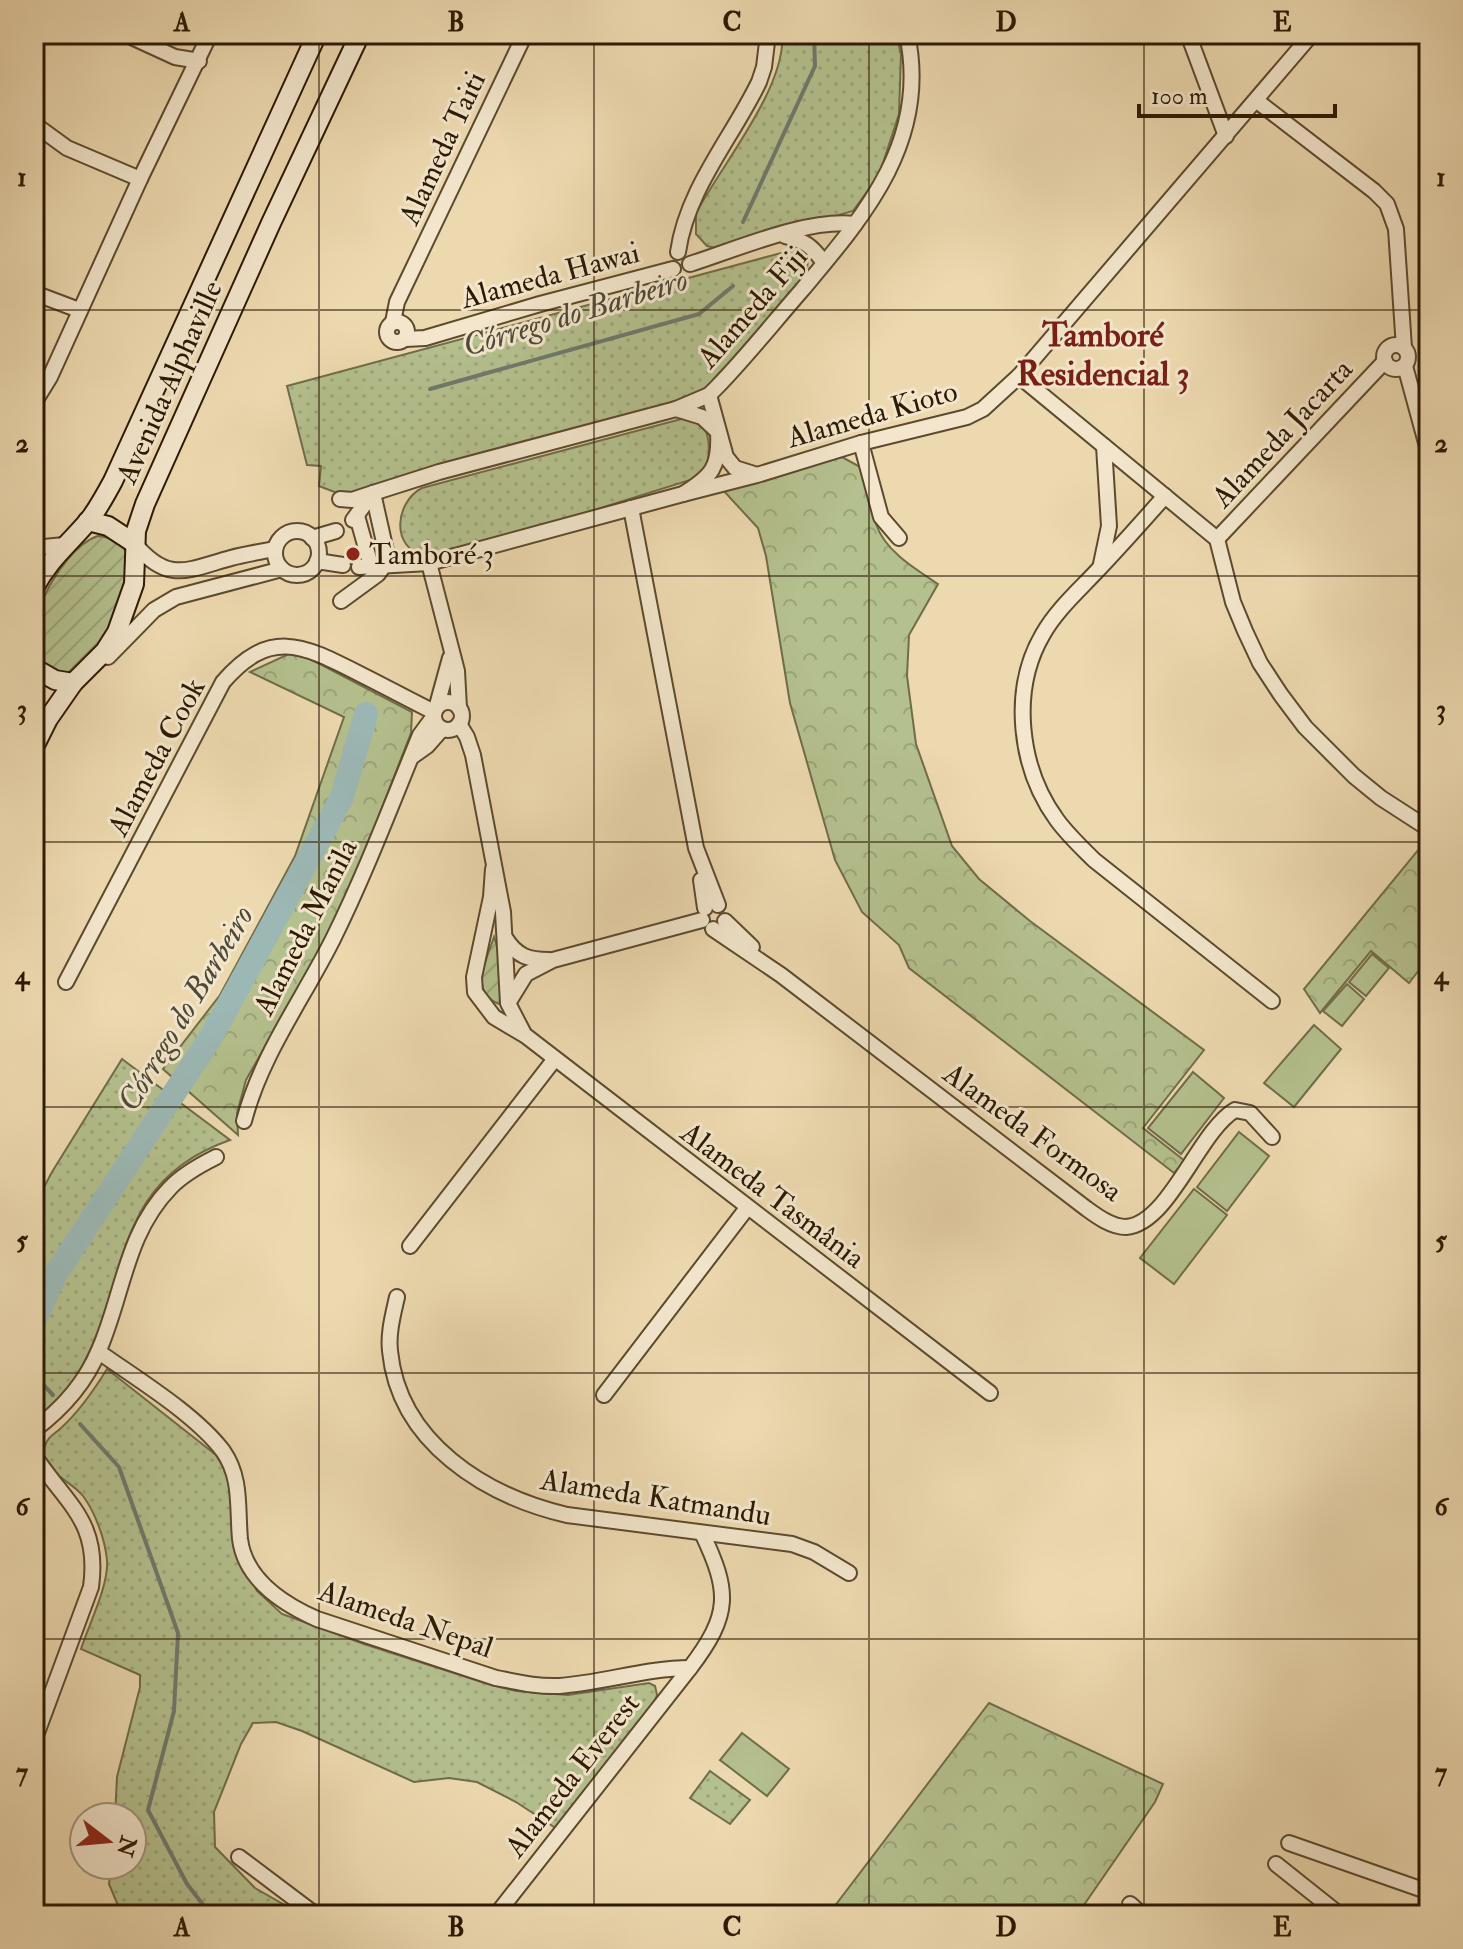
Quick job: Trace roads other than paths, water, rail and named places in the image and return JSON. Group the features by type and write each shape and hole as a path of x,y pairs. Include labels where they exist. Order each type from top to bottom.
{"main road":[{"name":"Avenida Alphaville","path":"34,588 64,545 101,503 124,460 317,34"},
{"name":"Avenida Alphaville","path":"34,747 48,719 73,683 105,651 117,632 134,584 134,543 145,504 360,34"},
{"path":"88,521 108,526 134,543"},
{"path":"34,668 55,680 73,683"}],"street":[{"path":"125,34 175,57 199,61"},
{"path":"34,403 50,377 210,34"},
{"name":"Alameda Taiti","path":"401,327 394,311 525,34"},
{"path":"768,34 759,82 695,196 678,252 671,260 673,269 685,271 690,264 815,225 838,222 855,224"},
{"name":"Alameda Fiji","path":"340,499 352,500 439,472 676,409 709,395 824,263 855,224 885,177 898,153 907,125 912,71 907,34"},
{"path":"1188,34 1226,136"},
{"name":"Alameda Kioto","path":"373,493 355,518 365,566 429,563 757,475 861,443 967,417 983,409 1019,376 1312,34"},
{"path":"1257,101 1387,204 1396,229 1404,348 1409,359 1405,366 1429,454"},
{"path":"34,124 67,148 140,179"},
{"path":"780,235 802,240 812,246 824,263"},
{"path":"678,252 687,255 690,264"},
{"name":"Alameda Hawai","path":"401,327 425,338 673,269"},
{"path":"34,293 79,310"},
{"path":"1404,348 1397,345 1389,347 1384,353 1385,361 1393,369 1405,366"},
{"name":"Alameda Jacarta","path":"1217,539 1385,361"},
{"path":"1019,376 1217,539 1233,602 1260,663 1281,695 1305,727 1354,776 1429,829"},
{"path":"709,395 718,432"},
{"path":"676,409 702,417 718,432"},
{"name":"Alameda Kioto","path":"718,432 731,464 757,475"},
{"name":"Alameda Kioto","path":"683,494 713,470 718,432"},
{"path":"861,443 881,517 899,538"},
{"path":"1100,568 1109,526 1104,446"},
{"path":"341,601 387,564 373,493"},
{"path":"1165,496 1048,625 1032,661 1024,695 1026,748 1042,796 1083,850 1272,1001"},
{"path":"481,1002 497,1008 508,1003 526,974 553,960 712,917 631,508"},
{"path":"1109,526 1125,530 1139,526"},
{"path":"301,531 312,538 318,549 313,567 302,574 288,573 282,569 275,556 281,537 301,531"},
{"path":"312,538 336,531"},
{"path":"134,543 147,558 172,571 196,569 233,557 275,549"},
{"path":"34,548 64,545"},
{"path":"317,561 343,565"},
{"path":"429,563 451,650 459,688 461,718 450,728 437,725 435,712 451,650"},
{"path":"73,683 90,673 154,610 176,597 282,569"},
{"name":"Alameda Cook","path":"66,982 223,682 244,661 268,650 296,646 329,658 435,712"},
{"path":"435,712 447,702 459,708"},
{"name":"Alameda Manila","path":"244,1121 265,1062 348,910 420,735 435,712"},
{"name":"Alameda Manila","path":"413,756 450,728"},
{"name":"Alameda Tasmânia","path":"450,728 471,746 503,912 508,1003 526,1036"},
{"name":"Alameda Tasmânia","path":"493,869 491,897 474,977 475,992 494,1017 526,1036 990,1393"},
{"name":"Alameda Formosa","path":"712,917 781,975 1087,1209 1115,1225 1136,1225 1161,1205 1213,1131 1235,1110 1250,1113 1272,1137"},
{"path":"483,937 490,930 495,930 505,937 514,951 526,958 553,960"},
{"path":"410,1246 554,1060"},
{"path":"34,1430 69,1400 99,1352 126,1264 148,1214 171,1186 216,1157"},
{"path":"604,1395 747,1208"},
{"name":"Alameda Katmandu","path":"397,1297 389,1350 402,1399 439,1450 482,1481 533,1507 567,1515 792,1544 814,1552 849,1573"},
{"name":"Alameda Nepal","path":"99,1352 193,1421 223,1451 239,1490 241,1541 246,1560 256,1577 273,1594 298,1610 496,1678 523,1684 557,1686 668,1668 690,1668"},
{"path":"34,1455 86,1525 92,1542 94,1564 91,1587 34,1741"},
{"path":"34,1473 52,1482"},
{"name":"Alameda Everest","path":"496,1915 711,1637 724,1602 720,1570 702,1533"},
{"path":"648,1671 661,1681 669,1693"},
{"path":"1289,1843 1429,1892"},
{"path":"239,1857 316,1915"},
{"path":"1276,1864 1340,1915"},
{"path":"1130,1904 1142,1915"}],"waterway":[{"name":"Córrego do Barbeiro","path":"743,222 815,66 814,34"},
{"name":"Córrego do Barbeiro","path":"430,389 699,314 733,286"},
{"name":"Córrego do Barbeiro","path":"34,1322 55,1275 211,1037 342,797 366,714"},
{"name":"Córrego do Barbeiro","path":"34,1375 53,1395"},
{"name":"Córrego do Barbeiro","path":"80,1424 119,1467 178,1633 174,1711 148,1810 187,1884 211,1915"}],"place":[{"name":"Tamboré 3","path":"353,554"}],"district":[{"name":"Tamboré Residencial 3","path":"1103,354"}]}
